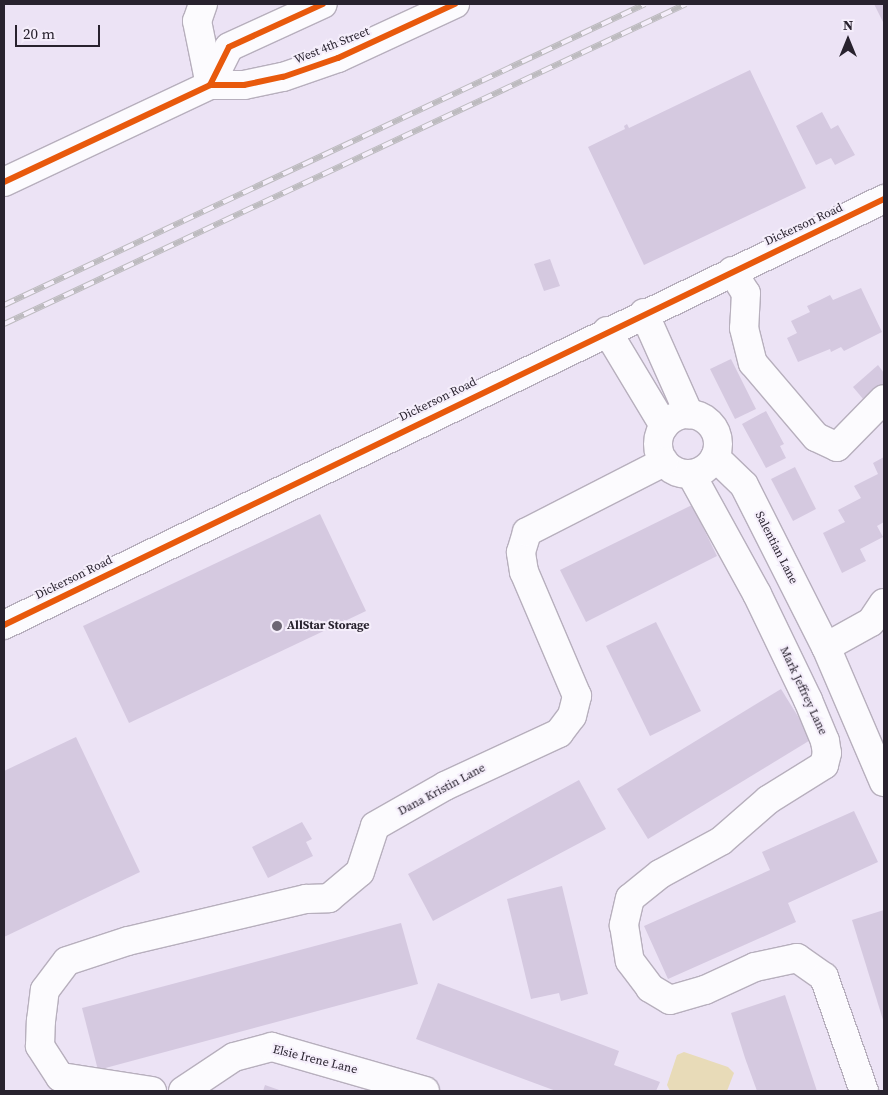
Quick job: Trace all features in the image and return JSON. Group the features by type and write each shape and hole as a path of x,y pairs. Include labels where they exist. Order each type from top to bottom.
{"street":[{"path":"203,4 197,22 210,84"},
{"path":"210,84 229,47 323,4"},
{"name":"West 4th Street","path":"4,182 210,84 244,84 283,77 338,58 455,4"},
{"name":"Dickerson Road","path":"4,624 644,313 884,199"},
{"path":"732,271 746,293 744,328 753,363 816,437 837,447 884,399"},
{"path":"644,313 690,414"},
{"path":"607,331 664,426"},
{"path":"690,414 699,416 714,429 717,438 715,457 709,466 691,474 681,473 664,462 658,444 664,426 680,415 690,414"},
{"name":"Salentian Lane","path":"715,457 744,485 826,647 884,782"},
{"name":"Dana Kristin Lane","path":"152,1091 60,1077 40,1046 41,1021 45,990 66,961 128,941 306,899 329,898 360,872 375,826 445,786 559,733 572,716 577,696 524,572 521,552 527,532 664,462"},
{"name":"Mark Jeffrey Lane","path":"691,474 757,594 808,700 826,741 827,753 824,766 768,800 721,841 660,874 630,898 624,925 630,961 650,988 670,1000 705,990 754,967 797,958 824,977 864,1091"},
{"path":"826,647 871,622 884,603"},
{"name":"Elsie Irene Lane","path":"183,1091 234,1057 272,1047 425,1091"}],"shaded area":[{"path":"684,1052 728,1067 734,1073 727,1091 670,1091 667,1085 677,1055"}],"building":[{"path":"874,4 884,4 884,24"},
{"path":"750,70 806,188 644,265 588,147 625,129 624,126 627,124 629,128"},
{"path":"822,112 831,129 838,125 855,155 835,165 831,158 816,165 796,126"},
{"path":"550,259 560,286 544,291 534,264"},
{"path":"861,288 882,332 844,351 841,347 831,352 830,349 798,362 787,338 797,333 791,321 810,312 807,306 830,295 833,300"},
{"path":"731,359 756,409 735,419 710,369"},
{"path":"878,365 884,373 884,393 869,406 853,387"},
{"path":"766,411 784,444 780,446 786,458 766,468 742,424"},
{"path":"884,457 884,522 877,526 883,537 860,549 866,561 842,573 823,533 845,522 838,510 861,498 854,486 878,474 873,463"},
{"path":"795,467 816,509 793,521 771,479"},
{"path":"692,505 717,556 586,622 560,570"},
{"path":"320,514 366,611 129,723 83,626"},
{"path":"656,622 701,711 650,736 606,646"},
{"path":"781,689 812,739 648,839 617,789"},
{"path":"76,737 140,872 4,937 4,771"},
{"path":"579,780 606,829 433,921 408,874"},
{"path":"854,811 878,862 788,903 796,922 668,979 644,926 770,870 762,852"},
{"path":"302,822 312,839 306,842 313,856 268,878 252,847"},
{"path":"562,886 588,994 561,1001 559,993 531,999 507,899"},
{"path":"884,910 884,1023 852,920"},
{"path":"401,923 418,984 98,1070 82,1008"},
{"path":"438,983 619,1051 614,1065 660,1082 656,1091 556,1091 416,1039"},
{"path":"785,995 817,1091 757,1091 745,1058 731,1013"},
{"path":"265,1085 282,1091 263,1091"}],"railway":[{"path":"4,305 645,4"},
{"path":"4,324 686,4"}],"cycle path":[{"path":"210,85 229,47 323,4"},
{"path":"4,182 210,85 244,85 283,77 338,58 455,4"},
{"path":"4,625 884,199"}],"place":[{"name":"AllStar Storage","path":"277,626"}]}
